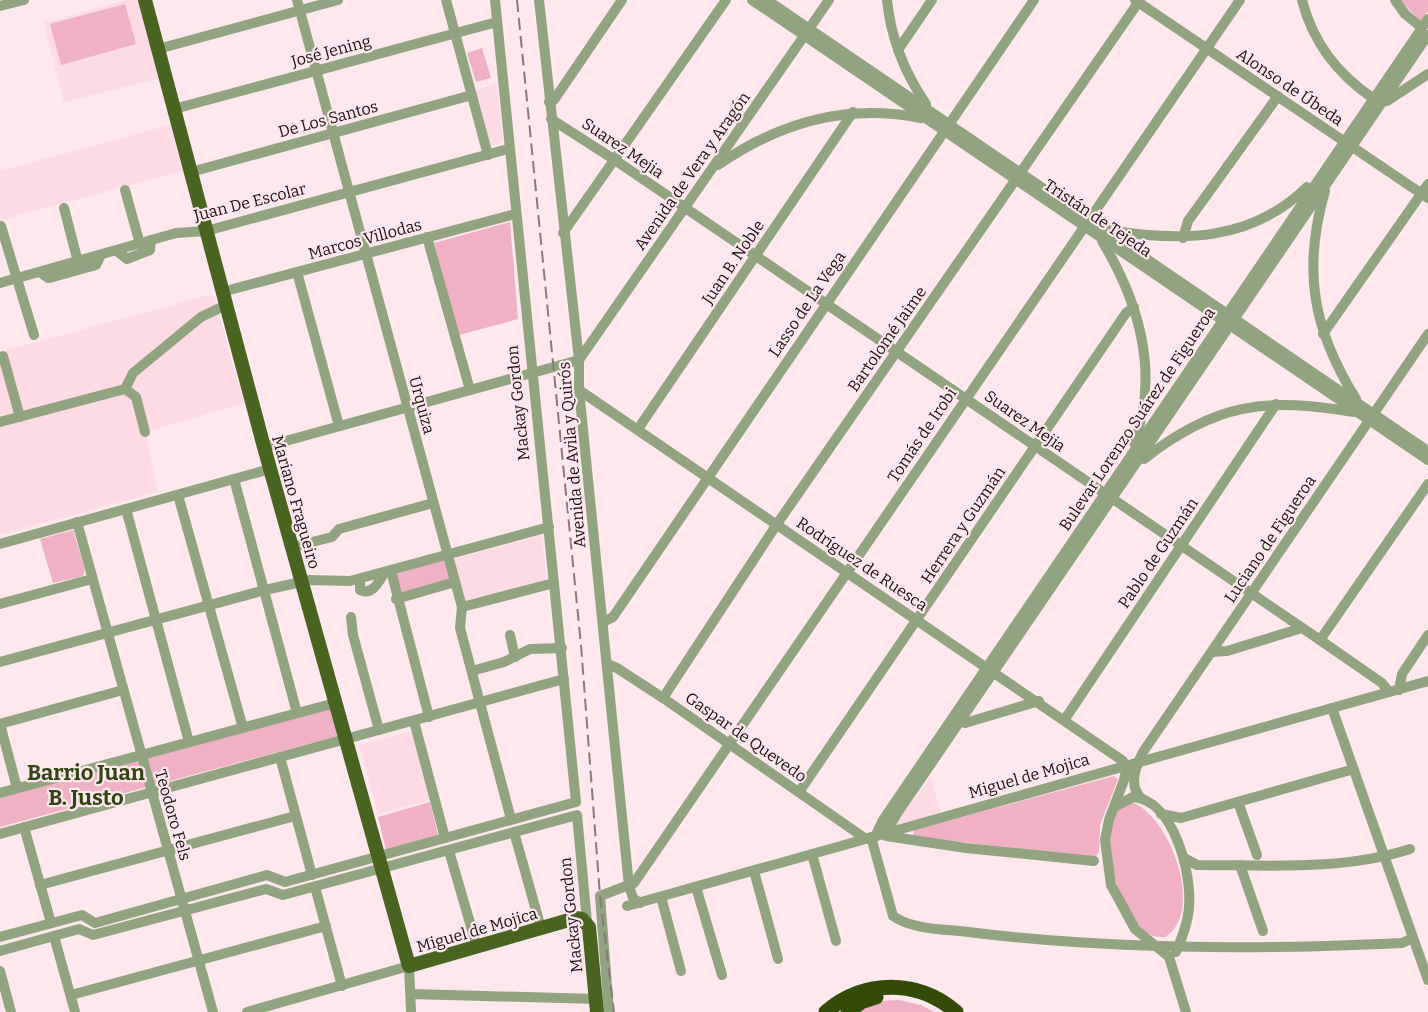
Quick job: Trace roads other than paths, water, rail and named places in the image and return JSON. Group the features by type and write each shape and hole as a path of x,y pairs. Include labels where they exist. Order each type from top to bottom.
{"highway":[{"path":"826,1012 855,993 874,988 895,987 925,992 956,1012"},
{"path":"848,1012 868,999 893,995 918,1000 942,1012"}],"main road":[{"name":"Mariano Fragueiro","path":"146,0 264,447 409,966"},
{"name":"Miguel de Mojica","path":"409,966 576,918 587,918"},
{"name":"Mackay Gordon","path":"587,918 597,1005"}],"street":[{"path":"0,6 24,0"},
{"path":"158,49 299,5 338,0"},
{"path":"446,0 488,155"},
{"name":"Mackay Gordon","path":"495,0 508,149 562,648 576,802 511,819"},
{"name":"Avenida de Avila y Quirós","path":"539,0 563,233 579,360 579,390 629,886 633,898 640,903"},
{"path":"549,102 554,100 622,0"},
{"path":"563,233 726,0"},
{"name":"Tristán de Tejeda","path":"752,0 807,32 928,114 1358,408 1428,460"},
{"name":"Tristán de Tejeda","path":"767,0 807,32"},
{"name":"Avenida de Vera y Aragón","path":"579,360 829,0"},
{"path":"711,171 766,136 816,118 853,112 928,114 909,78 898,50 891,27 887,0"},
{"path":"898,50 932,0"},
{"name":"Lasso de La Vega","path":"603,622 613,616 1035,0"},
{"name":"Tomás de Irobi","path":"629,886 634,884 731,745 1085,222 1240,0"},
{"path":"1302,0 1316,38 1327,55 1354,85 1374,99"},
{"path":"1395,0 1405,14 1426,28"},
{"name":"Alonso de Úbeda","path":"1138,1 1349,144 1426,192"},
{"name":"Bartolomé Jaime","path":"663,698 777,524 1138,1"},
{"name":"Urquiza","path":"299,5 462,607 460,628 511,819"},
{"name":"José Jening","path":"174,109 496,22"},
{"name":"Bulevar Lorenzo Suárez de Figueroa","path":"1349,144 1374,99 1426,28"},
{"name":"Bulevar Lorenzo Suárez de Figueroa","path":"876,836 896,815 990,669 1326,176 1396,82 1426,28"},
{"path":"1396,82 1428,66"},
{"path":"1376,111 1402,89 1428,74"},
{"name":"De Los Santos","path":"191,172 472,95"},
{"path":"1183,238 1188,220 1278,96"},
{"name":"Juan B. Noble","path":"638,429 853,112"},
{"name":"Suarez Mejia","path":"551,119 685,207 1394,691"},
{"name":"Juan De Escolar","path":"0,283 176,233 206,231 508,149"},
{"path":"1131,463 1141,424 1145,390 1143,342 1134,307 1102,233 1183,238 1222,232 1267,216 1326,176"},
{"path":"1326,176 1312,270 1314,296 1323,334 1338,370 1358,408"},
{"path":"125,190 140,244"},
{"path":"1323,334 1426,192"},
{"path":"64,208 78,262"},
{"name":"Marcos Villodas","path":"125,389 133,373 224,298 297,272 515,214"},
{"path":"1,226 34,336"},
{"path":"428,237 470,390"},
{"path":"117,251 127,259 144,255 150,250 151,240"},
{"path":"40,272 48,278 53,277 96,265 101,255"},
{"path":"297,272 339,426"},
{"name":"Herrera y Guzmán","path":"799,792 1126,313 1134,307"},
{"name":"Luciano de Figueroa","path":"1138,762 1428,334"},
{"path":"3,356 20,417"},
{"path":"264,447 579,360"},
{"path":"0,422 125,389 136,397 145,432"},
{"name":"Rodríguez de Ruesca","path":"579,390 1039,701 1120,758 1125,766"},
{"name":"Pablo de Guzmán","path":"1065,719 1276,404"},
{"path":"1131,463 1198,423 1242,408 1298,404 1358,408"},
{"name":"Tristán de Tejeda","path":"1371,417 1428,451"},
{"path":"0,544 270,469"},
{"path":"234,479 297,713"},
{"path":"1320,640 1428,484"},
{"path":"178,495 243,728"},
{"path":"292,547 332,537 339,529 433,503"},
{"path":"126,509 189,742"},
{"name":"Teodoro Fels","path":"76,522 213,1012"},
{"path":"0,662 265,590 302,582 360,579 549,527"},
{"path":"388,572 429,717"},
{"path":"0,604 92,579"},
{"path":"396,599 455,582"},
{"path":"462,607 554,583"},
{"path":"351,617 353,635 379,730"},
{"path":"1212,652 1227,651 1302,628"},
{"path":"510,635 515,657"},
{"path":"1394,691 1402,674 1428,635"},
{"path":"472,671 536,648 562,648"},
{"name":"Gaspar de Quevedo","path":"607,664 663,698 799,792 876,836"},
{"path":"0,834 564,679"},
{"name":"Miguel de Mojica","path":"627,906 1428,681"},
{"path":"17,788 0,724 123,690"},
{"path":"956,720 1027,707 1039,701"},
{"path":"0,793 335,703"},
{"path":"1332,708 1428,980"},
{"path":"414,721 445,838"},
{"path":"280,757 312,875"},
{"path":"1138,762 1133,782 1135,792 1161,814 1175,836 1184,858 1188,878 1189,910 1174,969"},
{"path":"1125,766 1124,780 1109,820 1105,849 1108,872 1118,903 1135,929 1169,957 1186,1012"},
{"path":"1175,836 1174,824 1181,818 1354,769"},
{"path":"1114,807 1127,798 1141,798"},
{"path":"1238,802 1257,855"},
{"path":"1161,814 1181,818"},
{"name":"Mackay Gordon","path":"514,832 577,815 587,918"},
{"path":"40,885 295,816"},
{"path":"0,937 82,915 95,923 266,889 283,896 315,887 445,838 511,819"},
{"path":"24,827 51,923"},
{"path":"0,951 79,928 93,936 267,875 285,882 312,875 449,851 514,832 541,928"},
{"path":"1108,872 1102,864 1094,861 966,849 876,836 892,912 902,921 1007,937 1124,946 1178,946 1193,949 1402,943 1413,938"},
{"path":"1094,861 1100,858 1105,849"},
{"path":"1184,858 1197,865 1331,863 1385,857 1410,849"},
{"path":"449,851 477,947"},
{"path":"812,854 836,941"},
{"path":"1188,878 1189,871 1197,865"},
{"path":"1240,865 1263,931"},
{"path":"754,871 778,959"},
{"path":"609,1012 599,911 600,896 629,886"},
{"path":"315,887 342,986"},
{"path":"696,887 722,975"},
{"path":"661,897 681,972"},
{"path":"587,918 599,911"},
{"path":"70,995 326,926"},
{"path":"1124,946 1134,939 1135,929"},
{"path":"1184,933 1186,943 1193,949"},
{"path":"54,936 75,1012"},
{"path":"247,1012 409,966"},
{"name":"Mariano Fragueiro","path":"409,966 411,1012"},
{"path":"0,971 11,1012"},
{"path":"411,994 597,1005"}],"railway":[{"path":"517,0 581,645 600,896 614,1012"}],"district":[{"name":"Barrio Juan B. Justo","path":"86,784"}]}
